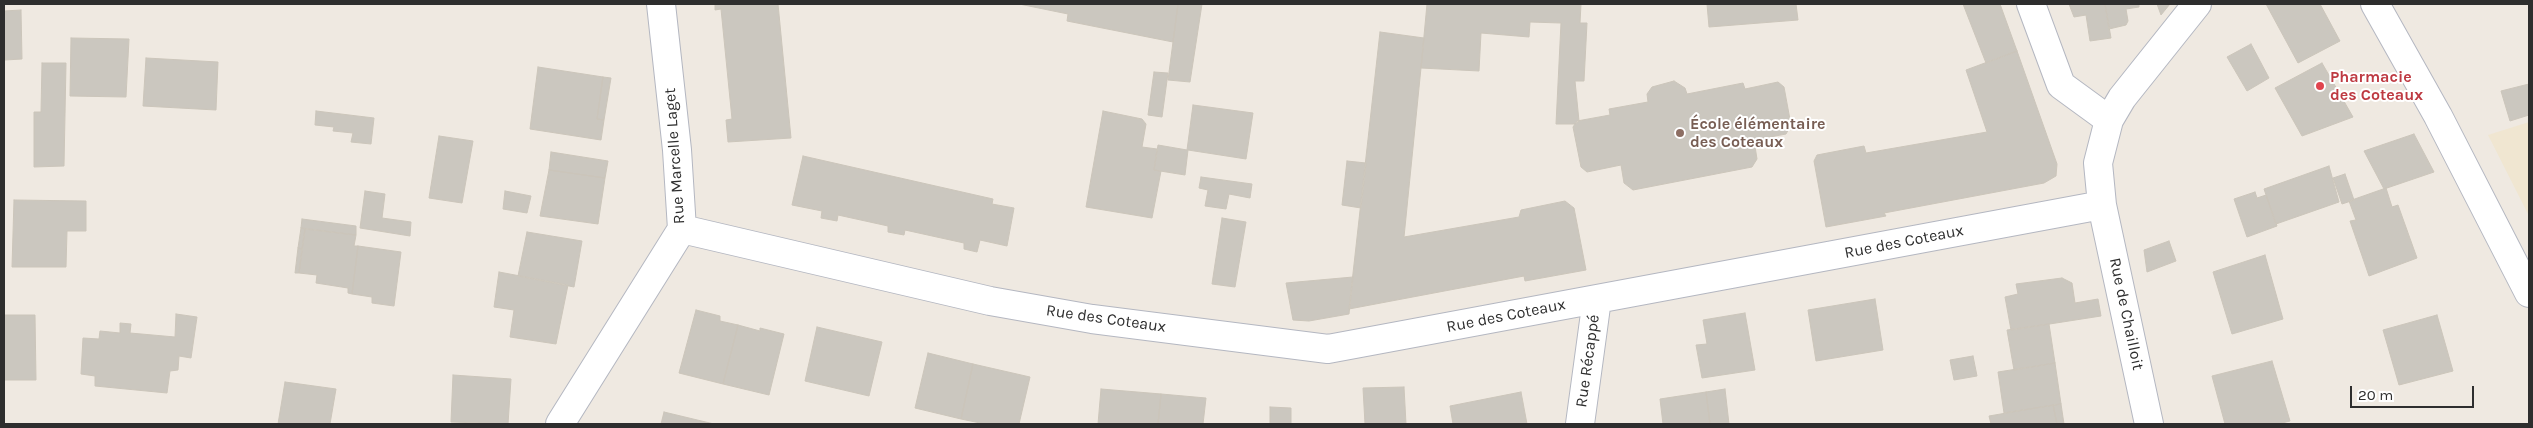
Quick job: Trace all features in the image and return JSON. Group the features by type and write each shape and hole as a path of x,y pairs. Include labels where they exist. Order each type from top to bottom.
{"street":[{"name":"Rue Marcelle Laget","path":"560,424 682,229 661,4"},
{"path":"2031,4 2061,85 2108,120"},
{"path":"2102,204 2098,163 2108,120 2122,98 2197,4"},
{"path":"2375,4 2438,116 2529,292"},
{"name":"Rue des Coteaux","path":"682,229 1000,302 1092,319 1328,349 2102,204"},
{"name":"Rue de Chailloit","path":"2102,204 2149,424"},
{"name":"Rue Récappé","path":"1580,424 1597,299"}],"shaded area":[{"path":"2529,122 2529,216 2488,135"}],"building":[{"path":"715,4 778,4 791,138 728,142 726,120 732,119 721,9 715,10"},
{"path":"1019,4 1178,4 1173,42 1067,21 1068,14"},
{"path":"1178,4 1202,4 1190,82 1168,80"},
{"path":"1427,4 1581,4 1580,23 1587,23 1584,81 1575,81 1579,121 1575,124 1556,124 1561,23 1530,22 1529,37 1481,33 1479,71 1421,68"},
{"path":"1707,4 1796,4 1798,20 1709,27"},
{"path":"1963,4 2000,4 2017,51 1986,63"},
{"path":"2069,4 2105,4 2111,38 2090,41 2086,15 2074,17"},
{"path":"2105,4 2139,4 2139,7 2126,9 2128,21 2126,25 2109,29"},
{"path":"2157,4 2170,4 2161,15"},
{"path":"2266,4 2320,4 2340,41 2298,63"},
{"path":"21,10 22,59 5,60 4,11"},
{"path":"1380,32 1424,38 1404,237 1519,217 1521,210 1565,201 1574,208 1586,270 1525,281 1524,276 1349,309"},
{"path":"71,38 129,39 126,97 70,96"},
{"path":"2251,44 2269,78 2247,91 2227,57"},
{"path":"2017,51 2057,164 2056,176 2044,183 1884,213 1886,216 1826,227 1814,161 1817,155 1864,146 1866,153 1987,132 1966,70"},
{"path":"146,58 218,62 216,110 143,106"},
{"path":"42,63 66,63 64,166 34,167 34,112 41,112"},
{"path":"2322,63 2353,117 2302,136 2275,88"},
{"path":"538,67 603,77 597,119 604,120 601,140 530,129"},
{"path":"1154,72 1168,73 1162,117 1148,115"},
{"path":"603,77 611,78 604,120 597,119"},
{"path":"1674,81 1685,88 1687,94 1743,83 1745,89 1778,82 1784,87 1791,125 1786,134 1754,140 1757,159 1752,167 1633,190 1624,183 1621,165 1587,172 1581,167 1573,127 1577,121 1610,115 1609,109 1648,102 1647,94 1652,87"},
{"path":"2529,84 2529,115 2510,121 2501,91"},
{"path":"1193,105 1253,113 1246,159 1188,150 1185,175 1154,170 1158,145 1187,150"},
{"path":"316,111 374,118 371,144 351,142 353,133 333,131 334,127 315,125"},
{"path":"1103,111 1142,119 1146,124 1142,147 1157,149 1154,170 1161,171 1152,218 1086,207"},
{"path":"2414,134 2434,172 2384,189 2364,151"},
{"path":"439,136 473,141 462,203 429,198"},
{"path":"551,152 608,161 605,178 549,170"},
{"path":"803,156 993,199 992,204 1014,208 1007,246 980,240 977,252 964,249 964,243 905,230 904,235 888,232 888,226 838,215 837,221 821,218 822,211 792,205"},
{"path":"1347,161 1366,163 1361,208 1342,205"},
{"path":"2329,166 2339,202 2276,224 2264,189"},
{"path":"549,170 605,178 598,224 540,216"},
{"path":"2345,174 2354,200 2342,204 2333,178"},
{"path":"1201,177 1252,184 1250,198 1229,194 1226,209 1205,206 1208,190 1199,188"},
{"path":"2386,188 2392,207 2398,205 2417,258 2369,276 2350,221 2356,220 2349,201"},
{"path":"365,191 385,194 382,218 411,222 410,236 360,228"},
{"path":"505,191 531,196 527,213 503,209"},
{"path":"2255,192 2257,198 2266,195 2277,226 2247,237 2234,199"},
{"path":"14,200 86,201 86,231 67,231 66,267 12,267"},
{"path":"1222,218 1246,222 1235,287 1212,284"},
{"path":"302,219 356,226 356,235 301,228"},
{"path":"301,228 305,229 302,249 298,248"},
{"path":"305,229 356,235 354,246 358,246 352,294 348,293 348,288 316,283 317,275 299,273"},
{"path":"527,232 582,241 574,287 518,276"},
{"path":"2169,241 2176,261 2147,272 2144,250"},
{"path":"358,246 401,252 394,306 372,303 372,297 352,294"},
{"path":"298,248 302,249 299,273 295,273"},
{"path":"2265,255 2283,319 2232,334 2213,272"},
{"path":"499,272 568,285 556,344 510,337 514,310 494,307"},
{"path":"1353,277 1349,314 1309,321 1293,320 1286,283"},
{"path":"2062,278 2072,283 2075,303 2098,299 2101,316 2011,330 2005,297 2018,294 2016,284"},
{"path":"1875,299 1883,350 1816,361 1808,310"},
{"path":"696,310 720,316 720,321 738,325 723,384 679,373"},
{"path":"1745,313 1755,370 1702,378 1696,345 1707,344 1703,320"},
{"path":"176,314 197,317 191,358 179,356 178,370 170,371 167,393 95,386 95,376 81,374 83,338 99,339 100,331 120,333 120,323 131,324 130,333 175,337"},
{"path":"4,315 35,315 36,380 4,380"},
{"path":"2437,315 2453,371 2399,385 2383,330"},
{"path":"2049,324 2055,363 2014,370 2007,330"},
{"path":"738,325 760,331 760,328 784,334 769,395 723,384"},
{"path":"817,327 882,342 869,396 805,381"},
{"path":"928,353 973,364 961,419 915,408"},
{"path":"1973,356 1977,376 1954,380 1950,360"},
{"path":"2272,361 2290,421 2278,424 2225,424 2212,376"},
{"path":"2055,363 2061,404 2004,413 1998,372"},
{"path":"973,364 1030,377 1019,424 985,424 961,419"},
{"path":"453,375 511,379 508,424 451,422"},
{"path":"285,382 336,389 330,424 278,424"},
{"path":"1404,387 1406,424 1365,424 1363,388"},
{"path":"1101,389 1161,394 1158,424 1098,424"},
{"path":"1725,389 1729,424 1710,424 1706,392"},
{"path":"1521,392 1527,424 1453,424 1450,406"},
{"path":"1706,392 1710,424 1663,424 1660,399"},
{"path":"1161,394 1206,398 1203,424 1158,424"},
{"path":"2061,404 2064,424 2057,424 2053,405"},
{"path":"2053,405 2057,424 1991,424 1989,416"},
{"path":"1270,407 1291,408 1291,424 1270,424"},
{"path":"664,412 714,424 661,424"}],"place":[{"name":"Pharmacie des Coteaux","path":"2320,86"},
{"name":"École élémentaire des Coteaux","path":"1680,133"}]}
